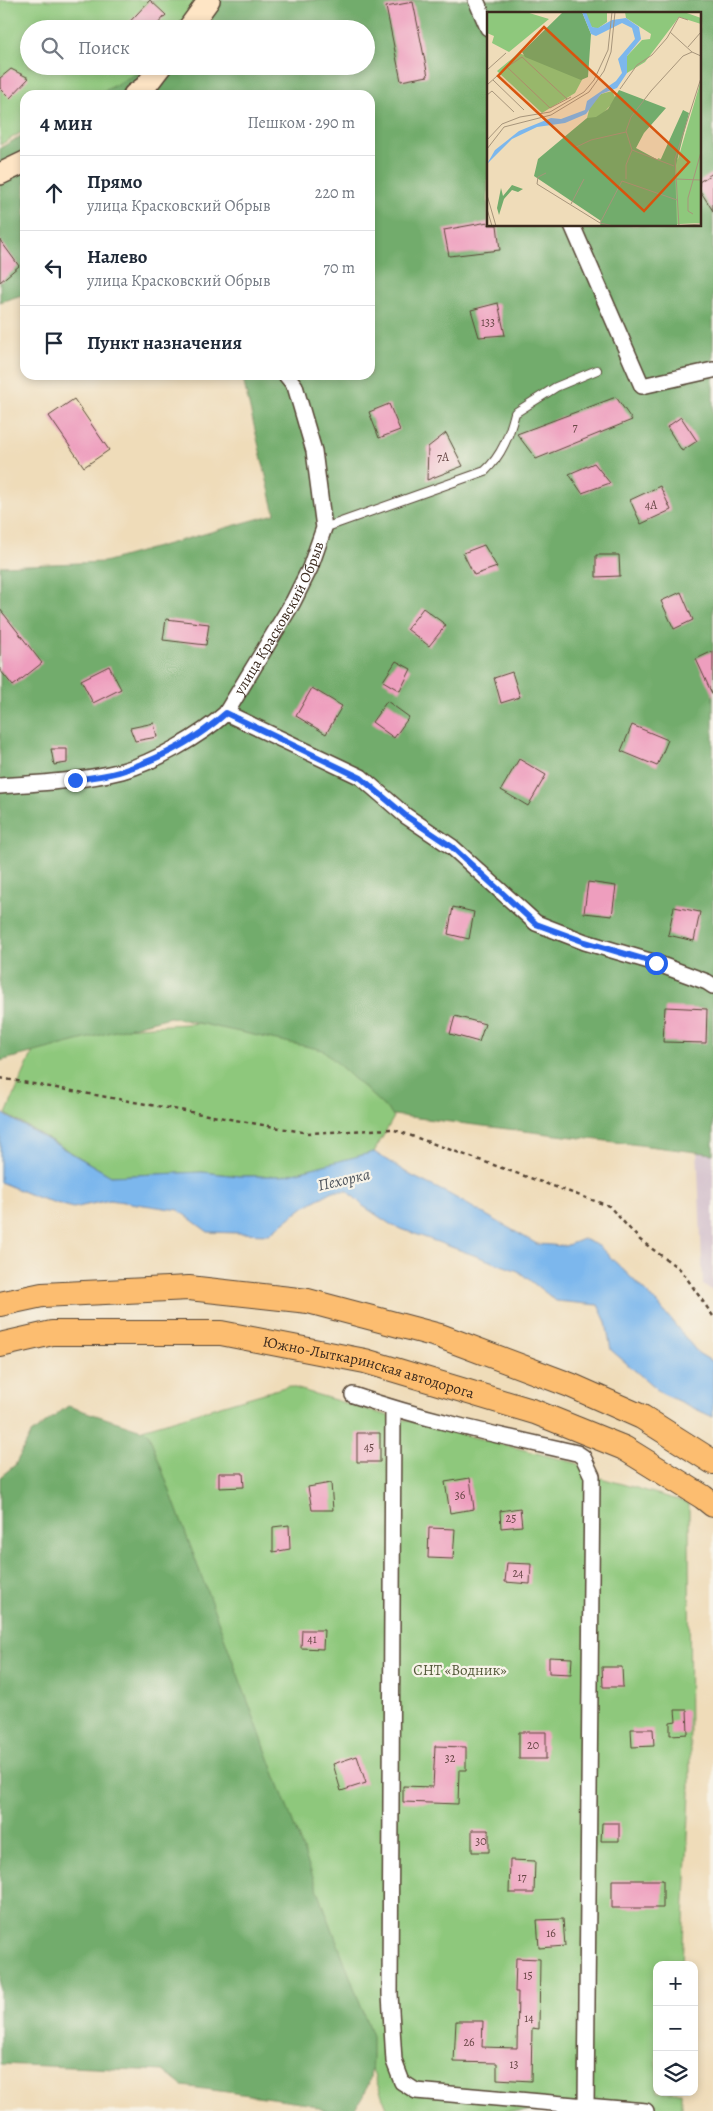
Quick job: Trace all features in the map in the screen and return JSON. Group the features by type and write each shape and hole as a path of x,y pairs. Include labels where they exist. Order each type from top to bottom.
{"main road":[{"path":"195,20 209,0"},
{"path":"143,90 154,75"},
{"path":"0,174 20,164"},
{"path":"0,1304 42,1296 189,1288 308,1301 440,1336 570,1385 642,1418 713,1462"},
{"name":"Южно-Лыткаринская автодорога","path":"0,1345 52,1333 221,1333 366,1361 535,1412 624,1448 713,1505"}],"street":[{"path":"476,0 487,26"},
{"path":"572,226 642,386 713,370"},
{"name":"улица Красковский Обрыв","path":"0,786 75,780 123,771 174,749 216,722 226,713 292,602 310,568 324,528 314,451 295,386 290,380"},
{"path":"226,713 361,778 406,816 452,847 536,924 585,942 656,963 708,982 713,986"},
{"path":"353,1395 471,1429 577,1453 583,1457 592,1476 586,2106"},
{"path":"393,1408 394,1520 390,1994 394,2062 402,2082 416,2091 646,2111"}],"lane":[{"path":"324,528 485,471 494,463 509,437 515,413 556,387 597,370"}],"path":[{"path":"0,1078 308,1133 392,1129 609,1206 640,1240 681,1270 713,1316"}],"shaded area":[{"path":"697,1148 713,1150 713,1291 703,1285"}],"green space":[{"path":"0,0 713,0 700,209 700,12 487,12 487,15 375,92 375,90 20,90 20,133 0,145"},
{"path":"222,0 713,0 713,1154 393,1115 323,1050 170,1017 0,1061 0,566 104,562 275,514 243,380 375,380 375,90 106,90 134,75 375,75 375,20 202,20"},
{"path":"20,137 20,296 0,302 0,148"},
{"path":"313,1016 394,1117 374,1152 282,1176 239,1176 202,1172 111,1176 6,1114 41,1033"},
{"name":"СНТ «Водник»","path":"288,1386 382,1414 576,1463 601,1478 689,1503 690,1794 682,1961 653,1961 653,2096 681,2096 681,2111 388,2111 122,1435"},
{"path":"68,1406 148,1432 372,2036 371,2067 368,2085 359,2103 352,2111 325,2111 308,2103 183,2086 164,2071 0,2064 0,1477 15,1465 31,1434"}],"water":[{"name":"Пехорка","path":"0,1112 111,1176 202,1172 239,1176 282,1176 374,1152 412,1176 449,1194 537,1244 565,1246 583,1239 599,1246 658,1304 698,1353 713,1362 713,1417 661,1393 611,1350 606,1322 598,1305 556,1301 518,1271 393,1226 363,1206 348,1191 333,1191 304,1207 269,1234 208,1232 178,1210 110,1200 73,1208 39,1198 0,1182"}],"building":[{"path":"150,0 166,15 161,20 131,20"},
{"path":"413,2 428,76 401,81 386,7"},
{"path":"11,69 29,78 10,98 0,88 0,78"},
{"path":"713,173 713,211 700,191 700,181"},
{"path":"487,222 487,226 497,226 500,250 449,256 444,230"},
{"path":"0,240 19,266 0,282"},
{"path":"498,303 505,335 479,337 471,310"},
{"path":"616,397 632,420 536,459 517,434"},
{"path":"74,399 109,450 84,467 49,416"},
{"path":"389,404 400,430 379,438 369,412"},
{"path":"681,417 697,441 682,451 667,427"},
{"path":"446,433 463,466 427,480 428,447"},
{"path":"594,463 610,483 582,493 569,474"},
{"path":"660,486 671,510 641,524 630,500"},
{"path":"484,545 497,567 474,575 463,553"},
{"path":"596,555 619,555 620,576 596,577"},
{"path":"681,592 693,620 674,629 661,601"},
{"path":"423,608 446,625 429,646 407,629"},
{"path":"0,609 42,663 13,686 0,670"},
{"path":"166,619 209,624 206,645 163,640"},
{"path":"713,651 713,696 696,659"},
{"path":"396,661 411,669 400,691 383,681"},
{"path":"109,666 121,689 93,703 81,680"},
{"path":"512,672 520,697 501,703 494,678"},
{"path":"312,688 342,706 326,734 296,716"},
{"path":"387,701 409,717 394,738 372,722"},
{"path":"154,723 157,737 135,741 130,728"},
{"path":"632,725 668,740 657,766 621,751"},
{"path":"51,749 67,749 67,763 54,765"},
{"path":"519,759 546,775 528,806 501,790"},
{"path":"588,882 616,886 612,916 584,913"},
{"path":"453,907 474,912 469,939 448,934"},
{"path":"674,907 700,912 694,941 668,935"},
{"path":"665,1007 707,1009 706,1043 663,1042"},
{"path":"455,1016 485,1024 479,1042 450,1034"},
{"path":"357,1433 380,1433 380,1462 357,1462"},
{"path":"219,1473 243,1473 244,1487 219,1488"},
{"path":"470,1478 474,1509 450,1513 445,1482"},
{"path":"331,1483 333,1510 312,1510 308,1487"},
{"path":"520,1508 522,1526 501,1528 500,1511"},
{"path":"289,1525 290,1549 273,1552 273,1527"},
{"path":"429,1528 455,1529 453,1559 428,1558"},
{"path":"507,1563 531,1564 530,1584 505,1582"},
{"path":"302,1630 324,1630 323,1649 301,1648"},
{"path":"549,1657 572,1658 571,1674 549,1673"},
{"path":"602,1667 622,1667 623,1687 603,1687"},
{"path":"675,1710 687,1710 688,1734 670,1735 670,1722 676,1721"},
{"path":"631,1729 653,1729 654,1746 632,1747"},
{"path":"519,1732 546,1732 546,1759 519,1759"},
{"path":"435,1746 466,1747 466,1770 459,1770 458,1804 403,1802 403,1786 433,1787"},
{"path":"357,1756 366,1783 341,1791 333,1764"},
{"path":"602,1823 619,1823 619,1841 601,1841"},
{"path":"472,1830 489,1830 489,1852 472,1852"},
{"path":"510,1860 535,1861 534,1893 509,1893"},
{"path":"612,1880 663,1880 663,1908 612,1908"},
{"path":"563,1919 565,1946 539,1948 537,1920"},
{"path":"516,1958 540,1959 539,2029 532,2028 531,2081 497,2079 497,2063 454,2062 456,2021 483,2021 482,2047 517,2048 518,1992 515,1992"}],"route":[{"path":"75,780 123,771 174,749 216,722 226,713 361,778 406,816 452,847 536,924 585,942 656,963"}]}
